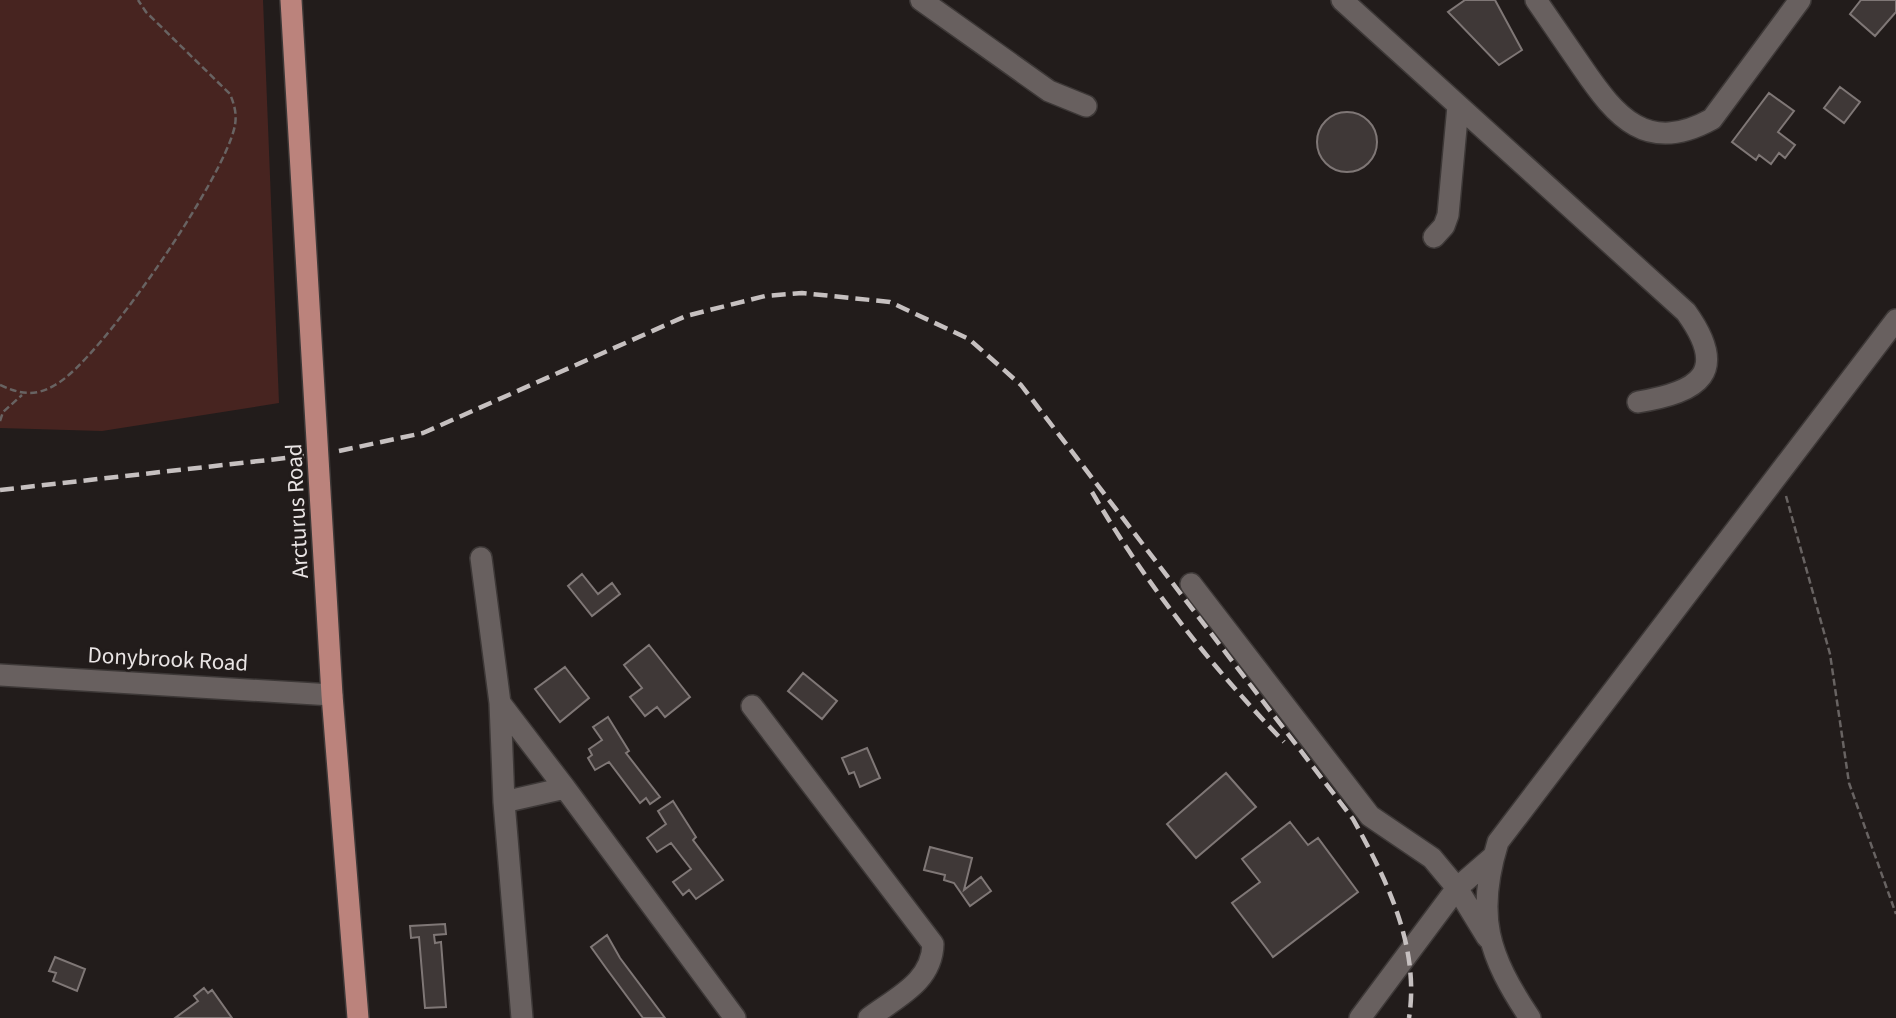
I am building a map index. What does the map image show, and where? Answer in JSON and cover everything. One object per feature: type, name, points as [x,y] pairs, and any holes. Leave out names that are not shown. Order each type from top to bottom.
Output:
[{"type":"main road","name":"Arcturus Road","points":[[291,0],[332,695],[358,1018]]},
{"type":"street","points":[[921,0],[1048,91],[1086,106]]},
{"type":"street","points":[[1342,0],[1686,312],[1701,332],[1708,351],[1706,369],[1692,386],[1674,396],[1637,402]]},
{"type":"street","points":[[1536,0],[1610,107],[1627,123],[1653,132],[1697,127],[1712,118],[1800,0]]},
{"type":"street","points":[[1434,237],[1448,215],[1458,106]]},
{"type":"street","points":[[1489,940],[1486,902],[1488,875],[1498,842],[1896,320]]},
{"type":"street","points":[[481,558],[500,703],[504,802],[522,1018]]},
{"type":"street","points":[[1191,584],[1370,816],[1432,858],[1457,888],[1489,940],[1530,1018]]},
{"type":"street","name":"Donybrook Road","points":[[0,675],[332,695]]},
{"type":"street","points":[[500,703],[735,1018]]},
{"type":"street","points":[[752,706],[933,944],[930,967],[919,981],[869,1018]]},
{"type":"street","points":[[504,802],[565,788]]},
{"type":"street","points":[[1360,1018],[1457,888],[1494,856]]},
{"type":"path","points":[[0,421],[3,412],[22,395],[48,389],[70,376],[118,320],[210,187],[235,125],[236,107],[230,94],[146,12],[138,0]]},
{"type":"path","points":[[0,385],[22,395]]},
{"type":"path","points":[[1779,472],[1830,654],[1850,783],[1896,914]]},
{"type":"shaded area","points":[[0,0],[263,0],[279,403],[102,431],[0,428]]},
{"type":"building","points":[[1465,0],[1495,0],[1522,50],[1499,65],[1448,12]]},
{"type":"building","points":[[1861,0],[1896,0],[1896,12],[1875,36],[1850,14]]},
{"type":"building","points":[[1840,87],[1860,102],[1844,123],[1824,108]]},
{"type":"building","points":[[1769,93],[1794,111],[1778,132],[1795,145],[1785,158],[1779,153],[1771,164],[1759,155],[1756,160],[1732,142]]},
{"type":"building","points":[[1341,112],[1353,112],[1372,125],[1377,142],[1375,154],[1364,167],[1353,172],[1341,172],[1322,159],[1317,148],[1317,136],[1330,117]]},
{"type":"building","points":[[582,574],[598,594],[612,583],[620,594],[592,616],[568,586]]},
{"type":"building","points":[[649,645],[690,697],[665,717],[657,707],[645,716],[630,697],[642,688],[624,665]]},
{"type":"building","points":[[565,667],[589,698],[560,722],[535,689]]},
{"type":"building","points":[[803,673],[837,701],[822,719],[788,691]]},
{"type":"building","points":[[608,717],[629,751],[626,753],[660,797],[650,804],[646,798],[640,803],[609,762],[595,770],[588,758],[592,755],[589,749],[602,740],[593,727]]},
{"type":"building","points":[[867,748],[880,778],[860,787],[854,772],[849,774],[842,758]]},
{"type":"building","points":[[1226,773],[1256,807],[1196,858],[1167,824]]},
{"type":"building","points":[[673,801],[696,837],[693,840],[723,880],[696,899],[689,890],[683,895],[673,882],[691,869],[671,843],[657,852],[647,838],[666,824],[658,811]]},
{"type":"building","points":[[1290,822],[1308,845],[1318,838],[1358,892],[1273,957],[1232,903],[1260,882],[1242,859]]},
{"type":"building","points":[[930,847],[972,858],[964,890],[981,877],[991,891],[970,906],[954,883],[944,880],[945,875],[924,870]]},
{"type":"building","points":[[445,924],[446,934],[434,935],[435,943],[441,942],[446,1007],[425,1008],[419,937],[411,938],[410,926]]},
{"type":"building","points":[[607,935],[620,958],[665,1018],[643,1018],[591,947]]},
{"type":"building","points":[[55,957],[85,969],[77,991],[53,981],[56,973],[49,971]]},
{"type":"building","points":[[204,988],[208,993],[212,990],[232,1018],[175,1018],[198,1001],[194,996]]},
{"type":"railway","points":[[339,451],[423,433],[686,316],[765,296],[802,293],[890,302],[969,339],[1021,385],[1353,819],[1378,866],[1398,915],[1410,966],[1409,1018]]},
{"type":"railway","points":[[0,490],[304,456]]},
{"type":"railway","points":[[1092,492],[1134,559],[1180,623],[1284,742]]}]
